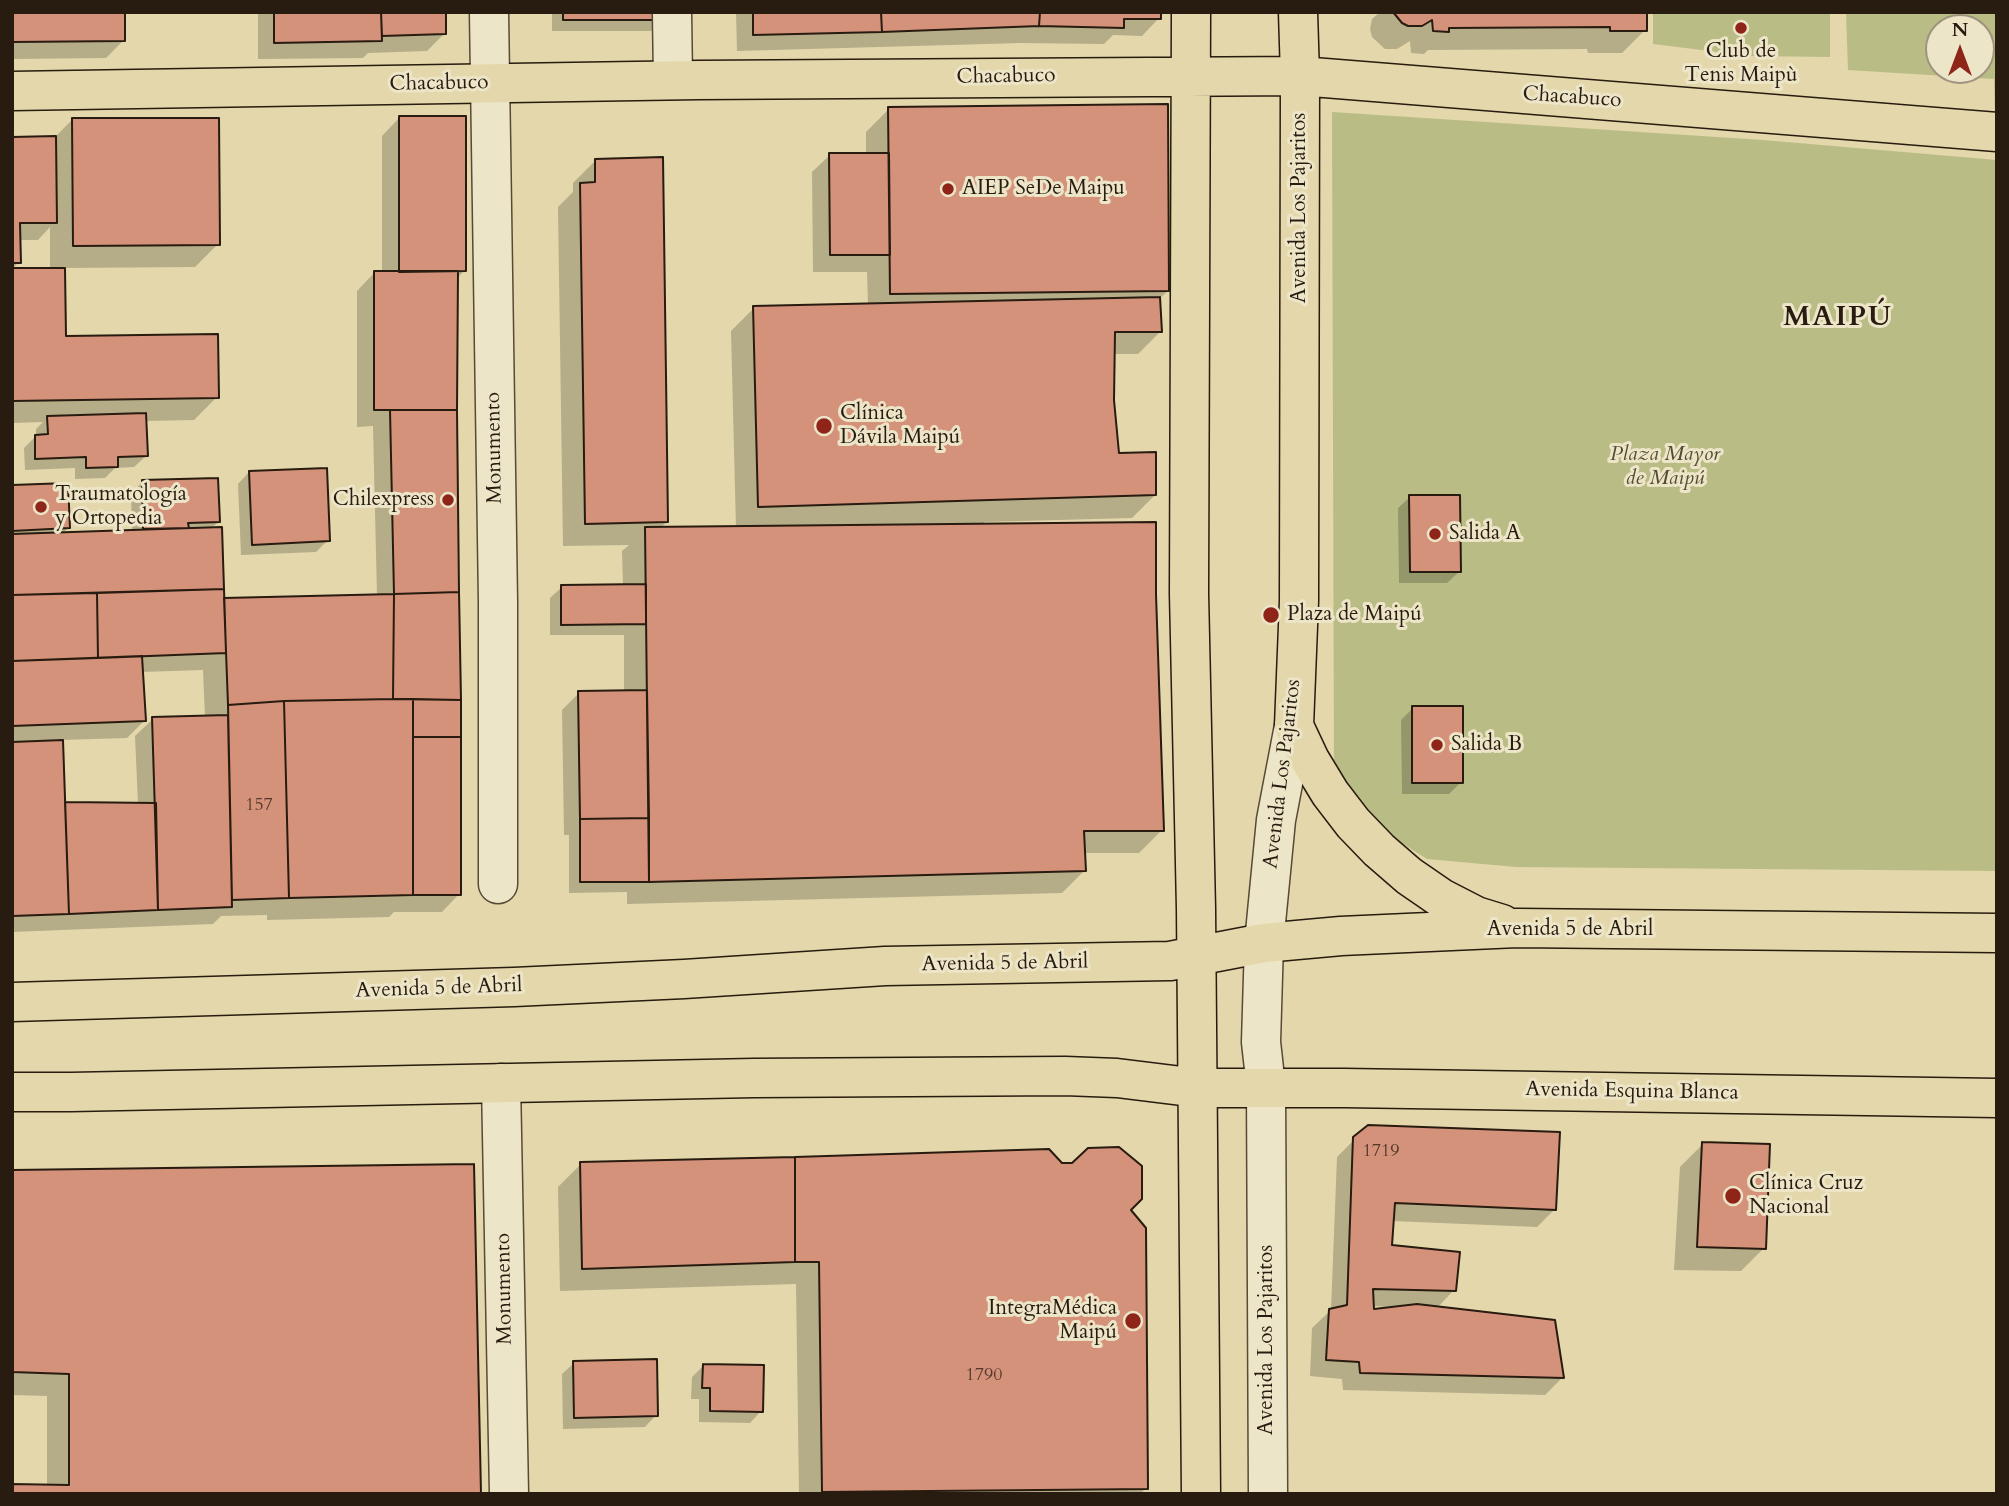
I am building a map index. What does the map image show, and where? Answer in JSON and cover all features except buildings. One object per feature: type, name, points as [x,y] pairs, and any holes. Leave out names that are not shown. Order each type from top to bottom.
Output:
[{"type":"main road","points":[[1191,12],[1189,593],[1198,1088],[1201,1494]]},
{"type":"main road","name":"Avenida Los Pajaritos","points":[[1294,726],[1299,601],[1298,12]]},
{"type":"main road","name":"Chacabuco","points":[[12,91],[673,80],[1300,76],[1997,132]]},
{"type":"main road","points":[[1294,726],[1330,793],[1353,823],[1379,850],[1409,876],[1441,898],[1476,916],[1517,928]]},
{"type":"main road","name":"Avenida 5 de Abril","points":[[12,1002],[514,987],[885,966],[1170,961],[1264,943],[1517,928],[1997,933]]},
{"type":"main road","points":[[12,1092],[740,1078],[1065,1076],[1117,1078],[1198,1088],[1266,1087]]},
{"type":"main road","name":"Avenida Esquina Blanca","points":[[1266,1087],[1997,1098]]},
{"type":"street","name":"Monumento","points":[[489,12],[498,602],[498,884]]},
{"type":"street","points":[[672,12],[673,80]]},
{"type":"street","name":"Avenida Los Pajaritos","points":[[1268,1494],[1266,1087],[1261,1042],[1264,943],[1276,820],[1294,726]]},
{"type":"street","name":"Monumento","points":[[501,1083],[509,1494]]},
{"type":"green space","name":"Club de Tenis Maipù","points":[[1653,12],[1830,12],[1830,57],[1750,56],[1653,44]]},
{"type":"green space","points":[[1846,12],[1997,12],[1997,116],[1994,84],[1995,14],[1925,14],[1925,75],[1848,70]]},
{"type":"green space","name":"Plaza Mayor de Maipú","points":[[1332,112],[1763,140],[1997,160],[1997,871],[1516,867],[1427,859],[1397,840],[1352,799],[1334,773]]},
{"type":"place","name":"Club de Tenis Maipù","points":[[1741,28]]},
{"type":"place","name":"AIEP SeDe Maipu","points":[[948,189]]},
{"type":"place","name":"Clínica Dávila Maipú","points":[[824,426]]},
{"type":"place","name":"Chilexpress","points":[[448,500]]},
{"type":"place","name":"Traumatología y Ortopedia","points":[[41,507]]},
{"type":"place","name":"Salida A","points":[[1435,534]]},
{"type":"place","name":"Plaza de Maipú","points":[[1271,615]]},
{"type":"place","name":"Salida B","points":[[1437,745]]},
{"type":"place","name":"Clínica Cruz Nacional","points":[[1733,1196]]},
{"type":"place","name":"IntegraMédica Maipú","points":[[1133,1321]]},
{"type":"district","name":"MAIPÚ","points":[[1838,319]]}]
